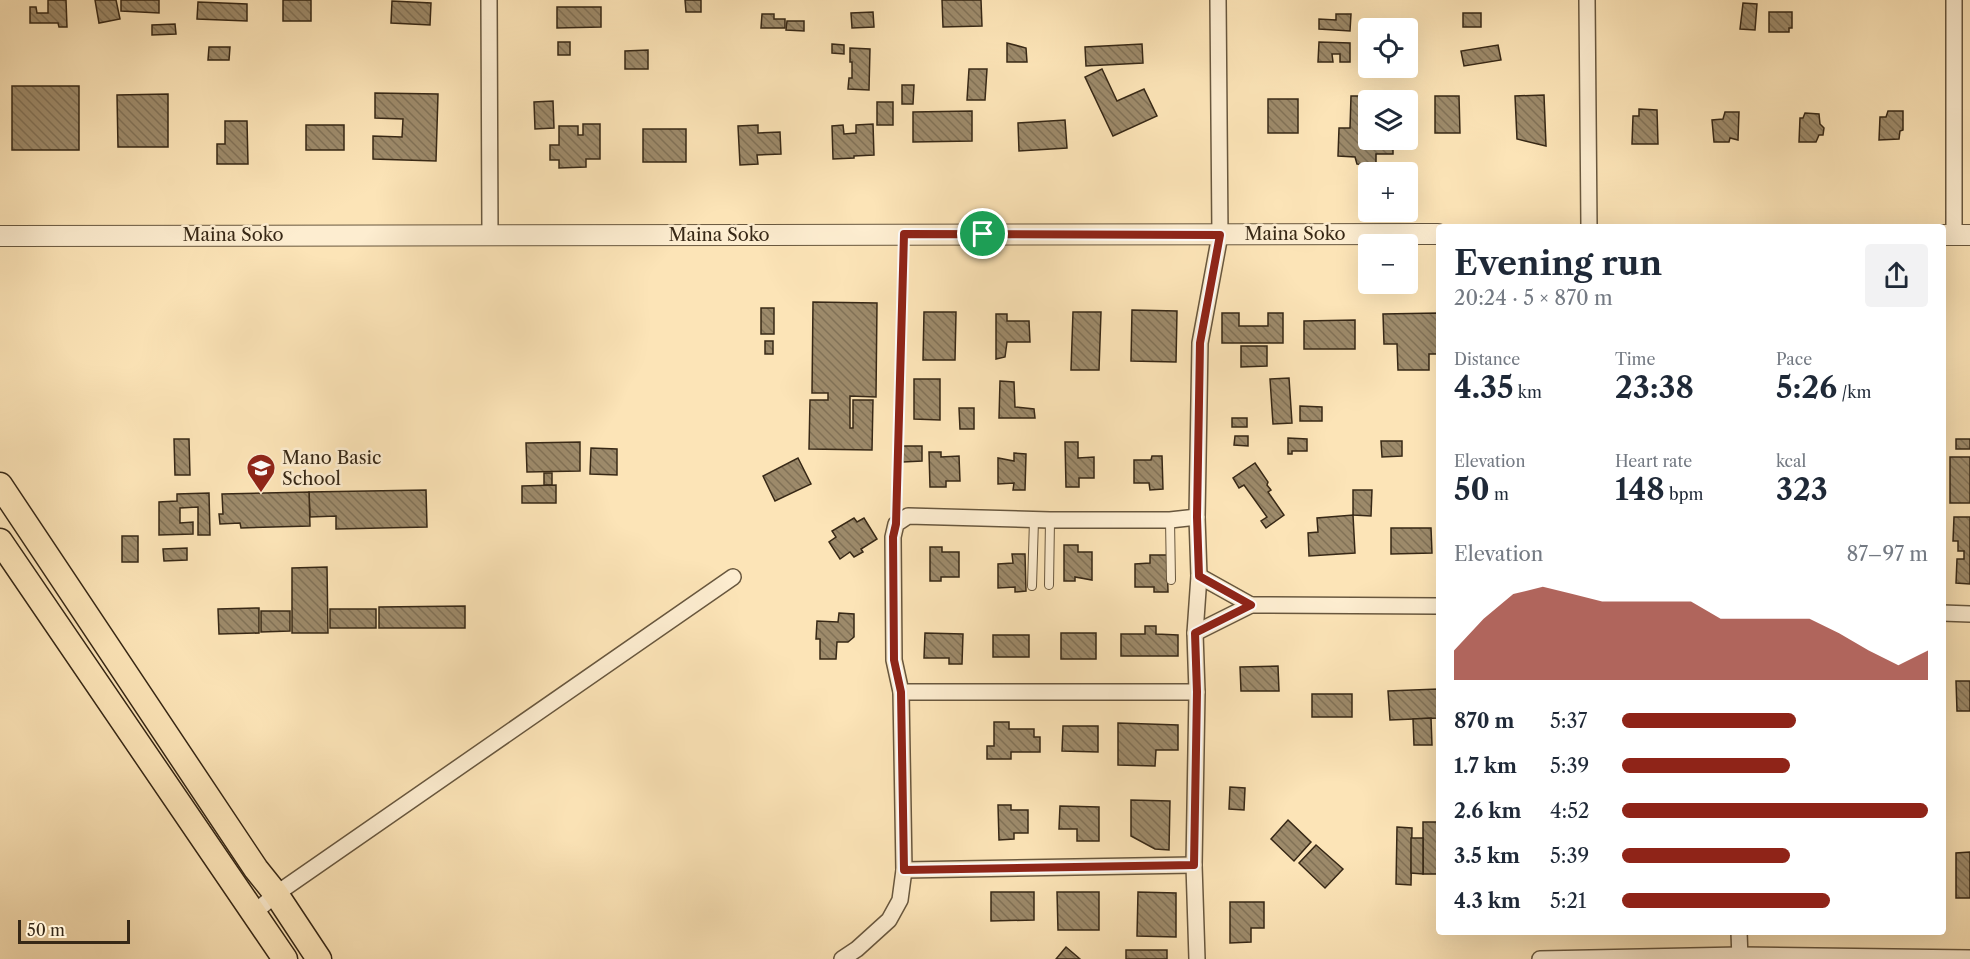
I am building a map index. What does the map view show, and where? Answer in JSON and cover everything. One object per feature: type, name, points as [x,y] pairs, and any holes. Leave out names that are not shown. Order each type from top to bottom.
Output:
[{"type":"main road","points":[[0,485],[256,869],[276,894],[319,959]]},
{"type":"main road","points":[[0,541],[285,959]]},
{"type":"street","points":[[489,0],[490,234]]},
{"type":"street","points":[[1197,959],[1194,865],[1197,692],[1195,633],[1199,576],[1197,517],[1200,343],[1220,235],[1218,0]]},
{"type":"street","points":[[1587,0],[1589,224]]},
{"type":"street","points":[[1954,0],[1956,235]]},
{"type":"street","name":"Maina Soko","points":[[0,236],[1436,234]]},
{"type":"street","points":[[842,959],[889,920],[900,900],[904,870],[901,692],[894,660],[893,628],[893,537],[896,524],[908,516],[1042,520],[1170,520],[1197,517]]},
{"type":"street","points":[[1199,576],[1251,605]]},
{"type":"street","points":[[254,913],[276,894],[733,577]]},
{"type":"street","points":[[1195,633],[1251,605],[1436,606]]},
{"type":"street","points":[[1946,613],[1970,614]]},
{"type":"street","points":[[901,692],[1197,692]]},
{"type":"street","points":[[904,870],[1194,865]]},
{"type":"street","points":[[1739,935],[1740,957]]},
{"type":"street","points":[[1540,959],[1970,958]]},
{"type":"lane","points":[[1042,520],[1049,585]]},
{"type":"lane","points":[[1032,586],[1042,520]]},
{"type":"lane","points":[[1170,520],[1172,579]]},
{"type":"path","points":[[896,524],[904,234]]},
{"type":"building","points":[[48,0],[66,0],[67,27],[59,27],[58,23],[30,23],[30,7],[36,7],[37,13],[48,13]]},
{"type":"building","points":[[95,0],[116,0],[120,19],[99,23]]},
{"type":"building","points":[[121,0],[159,0],[159,13],[121,11]]},
{"type":"building","points":[[283,0],[311,0],[311,21],[283,21]]},
{"type":"building","points":[[685,0],[701,0],[701,12],[686,12]]},
{"type":"building","points":[[942,0],[981,0],[982,26],[943,27]]},
{"type":"building","points":[[392,1],[431,3],[430,25],[391,23]]},
{"type":"building","points":[[198,2],[247,4],[247,21],[197,19]]},
{"type":"building","points":[[1743,3],[1757,4],[1755,30],[1740,29]]},
{"type":"building","points":[[557,7],[601,7],[601,27],[557,28]]},
{"type":"building","points":[[873,12],[874,27],[852,28],[851,13]]},
{"type":"building","points":[[1769,12],[1792,12],[1792,28],[1789,28],[1789,32],[1769,32]]},
{"type":"building","points":[[1463,13],[1481,13],[1481,27],[1463,27]]},
{"type":"building","points":[[762,14],[774,14],[774,19],[785,19],[785,28],[761,28]]},
{"type":"building","points":[[1336,14],[1351,14],[1350,31],[1319,29],[1319,19],[1336,20]]},
{"type":"building","points":[[787,21],[804,21],[804,31],[786,30]]},
{"type":"building","points":[[175,24],[176,34],[152,35],[152,25]]},
{"type":"building","points":[[558,42],[570,42],[570,55],[558,55]]},
{"type":"building","points":[[1319,42],[1350,43],[1350,62],[1340,62],[1340,54],[1332,54],[1333,62],[1318,62]]},
{"type":"building","points":[[1007,43],[1026,48],[1027,62],[1007,62]]},
{"type":"building","points":[[832,44],[844,45],[844,54],[832,53]]},
{"type":"building","points":[[1142,44],[1143,63],[1086,66],[1085,47]]},
{"type":"building","points":[[1498,45],[1501,60],[1464,66],[1461,51]]},
{"type":"building","points":[[209,47],[230,47],[229,60],[208,60]]},
{"type":"building","points":[[850,48],[870,49],[869,90],[848,89],[849,78],[852,78]]},
{"type":"building","points":[[648,50],[648,69],[625,69],[625,51]]},
{"type":"building","points":[[969,69],[987,69],[985,100],[967,100]]},
{"type":"building","points":[[1102,69],[1117,101],[1144,89],[1157,116],[1113,136],[1085,77]]},
{"type":"building","points":[[902,85],[914,85],[913,104],[902,104]]},
{"type":"building","points":[[12,86],[79,86],[79,150],[12,150]]},
{"type":"building","points":[[375,93],[438,94],[436,161],[373,159],[373,136],[402,137],[403,119],[375,118]]},
{"type":"building","points":[[168,94],[168,147],[118,147],[117,95]]},
{"type":"building","points":[[1544,95],[1546,146],[1517,139],[1515,96]]},
{"type":"building","points":[[1351,96],[1358,96],[1358,150],[1393,150],[1393,154],[1376,154],[1376,162],[1358,162],[1358,164],[1355,157],[1338,156],[1339,128],[1350,128]]},
{"type":"building","points":[[1435,96],[1459,96],[1460,133],[1435,133]]},
{"type":"building","points":[[1268,99],[1298,99],[1298,133],[1268,133]]},
{"type":"building","points":[[553,101],[554,128],[535,129],[534,102]]},
{"type":"building","points":[[877,102],[893,102],[893,125],[877,125]]},
{"type":"building","points":[[1639,109],[1657,110],[1658,144],[1632,144],[1633,116],[1639,116]]},
{"type":"building","points":[[972,111],[972,141],[913,142],[913,112]]},
{"type":"building","points":[[1888,111],[1903,111],[1903,130],[1900,131],[1899,139],[1879,140],[1880,117],[1886,117]]},
{"type":"building","points":[[1725,112],[1739,112],[1738,140],[1730,138],[1729,142],[1714,142],[1712,120],[1723,119]]},
{"type":"building","points":[[1805,113],[1819,114],[1820,124],[1824,128],[1823,135],[1819,135],[1816,142],[1799,142],[1800,118],[1803,118]]},
{"type":"building","points":[[1065,120],[1067,148],[1019,151],[1018,123]]},
{"type":"building","points":[[225,121],[247,121],[248,164],[217,164],[217,144],[225,144]]},
{"type":"building","points":[[583,124],[600,124],[600,159],[586,159],[586,167],[559,168],[559,160],[550,160],[550,145],[559,145],[559,126],[578,126],[578,135],[583,135]]},
{"type":"building","points":[[873,124],[874,155],[833,159],[832,126],[843,125],[844,134],[856,133],[856,125]]},
{"type":"building","points":[[306,125],[344,125],[344,150],[306,150]]},
{"type":"building","points":[[758,125],[758,133],[780,132],[781,154],[757,155],[758,164],[740,165],[738,126]]},
{"type":"building","points":[[643,129],[686,129],[686,162],[643,162]]},
{"type":"building","points":[[813,302],[877,303],[876,397],[850,396],[850,428],[853,428],[853,400],[873,400],[872,450],[809,449],[810,400],[828,400],[828,393],[812,393]]},
{"type":"building","points":[[761,308],[774,308],[774,334],[761,334]]},
{"type":"building","points":[[1132,310],[1177,311],[1176,362],[1131,361]]},
{"type":"building","points":[[924,312],[956,312],[955,360],[923,360]]},
{"type":"building","points":[[1073,312],[1101,312],[1099,370],[1071,370]]},
{"type":"building","points":[[1222,313],[1239,313],[1239,326],[1268,326],[1268,313],[1283,313],[1283,343],[1222,343]]},
{"type":"building","points":[[1436,313],[1436,354],[1429,354],[1429,370],[1398,370],[1397,344],[1384,344],[1383,314]]},
{"type":"building","points":[[996,314],[1007,314],[1007,321],[1029,321],[1030,342],[1007,342],[1005,357],[996,359]]},
{"type":"building","points":[[1355,320],[1355,349],[1304,349],[1304,321]]},
{"type":"building","points":[[765,341],[773,341],[773,354],[765,354]]},
{"type":"building","points":[[1241,346],[1267,346],[1267,366],[1241,367]]},
{"type":"building","points":[[1289,378],[1292,423],[1273,424],[1270,379]]},
{"type":"building","points":[[914,379],[940,379],[940,420],[914,419]]},
{"type":"building","points":[[1000,381],[1014,382],[1015,407],[1034,409],[1035,418],[999,418]]},
{"type":"building","points":[[1300,406],[1322,407],[1322,421],[1300,421]]},
{"type":"building","points":[[959,408],[974,408],[974,429],[960,429]]},
{"type":"building","points":[[1232,418],[1247,418],[1247,427],[1232,427]]},
{"type":"building","points":[[1235,436],[1248,436],[1248,446],[1234,445]]},
{"type":"building","points":[[1288,438],[1307,439],[1307,451],[1292,451],[1292,454],[1288,454]]},
{"type":"building","points":[[174,439],[189,439],[190,475],[175,475]]},
{"type":"building","points":[[1956,439],[1970,439],[1970,449],[1956,449]]},
{"type":"building","points":[[1381,441],[1402,441],[1402,456],[1382,457]]},
{"type":"building","points":[[580,442],[580,471],[527,472],[526,443]]},
{"type":"building","points":[[1065,442],[1078,442],[1078,458],[1094,457],[1094,478],[1079,478],[1079,487],[1066,487]]},
{"type":"building","points":[[903,446],[922,446],[922,461],[903,462]]},
{"type":"building","points":[[591,448],[617,449],[617,475],[590,474]]},
{"type":"building","points":[[929,452],[941,452],[941,457],[959,456],[960,481],[946,481],[946,487],[930,487]]},
{"type":"building","points":[[1014,453],[1026,454],[1025,490],[1013,490],[1014,483],[998,484],[998,458],[1014,461]]},
{"type":"building","points":[[1152,456],[1162,456],[1163,489],[1150,490],[1149,483],[1134,483],[1134,460],[1151,460]]},
{"type":"building","points":[[1950,457],[1970,457],[1970,503],[1950,503]]},
{"type":"building","points":[[798,458],[811,484],[775,501],[763,476]]},
{"type":"building","points":[[1255,463],[1268,482],[1267,485],[1271,490],[1268,492],[1284,515],[1266,528],[1261,521],[1267,517],[1244,485],[1239,488],[1233,478]]},
{"type":"building","points":[[544,473],[552,473],[552,485],[544,485]]},
{"type":"building","points":[[556,485],[556,503],[522,503],[522,486]]},
{"type":"building","points":[[426,490],[427,527],[336,529],[336,516],[310,517],[309,492]]},
{"type":"building","points":[[1353,490],[1372,490],[1371,516],[1353,515]]},
{"type":"building","points":[[309,492],[310,526],[241,528],[240,523],[220,524],[219,514],[223,514],[222,494]]},
{"type":"building","points":[[209,493],[210,535],[198,535],[198,507],[180,508],[180,523],[193,522],[193,534],[159,535],[159,502],[177,501],[177,494]]},
{"type":"building","points":[[1353,515],[1355,553],[1309,556],[1308,533],[1318,532],[1317,518]]},
{"type":"building","points":[[1954,517],[1970,517],[1970,584],[1956,583],[1957,559],[1964,559],[1964,551],[1958,551],[1958,541],[1953,541]]},
{"type":"building","points":[[854,518],[857,522],[864,518],[877,539],[861,549],[863,552],[854,557],[850,552],[840,559],[829,542],[836,537],[832,531]]},
{"type":"building","points":[[1391,528],[1431,528],[1432,553],[1391,554]]},
{"type":"building","points":[[122,536],[138,536],[138,562],[122,562]]},
{"type":"building","points":[[1064,545],[1078,545],[1078,552],[1092,552],[1092,580],[1075,577],[1075,581],[1064,581]]},
{"type":"building","points":[[930,547],[942,547],[942,552],[959,552],[959,577],[941,577],[941,581],[930,581]]},
{"type":"building","points":[[187,548],[187,560],[164,561],[163,549]]},
{"type":"building","points":[[1012,554],[1025,554],[1026,591],[1015,592],[1015,587],[998,588],[998,564],[1013,563]]},
{"type":"building","points":[[1150,555],[1167,555],[1168,592],[1154,592],[1154,587],[1135,587],[1135,564],[1150,563]]},
{"type":"building","points":[[327,567],[328,633],[292,633],[292,568]]},
{"type":"building","points":[[465,606],[465,628],[379,628],[379,607]]},
{"type":"building","points":[[259,608],[259,633],[219,634],[218,609]]},
{"type":"building","points":[[330,609],[376,609],[376,628],[330,628]]},
{"type":"building","points":[[261,611],[290,611],[290,631],[261,632]]},
{"type":"building","points":[[839,613],[854,614],[854,637],[848,642],[837,642],[836,659],[820,659],[820,639],[816,639],[817,621],[838,622]]},
{"type":"building","points":[[1145,626],[1156,626],[1156,634],[1178,635],[1178,656],[1121,656],[1121,634],[1145,634]]},
{"type":"building","points":[[925,633],[963,634],[962,664],[949,664],[949,658],[924,658]]},
{"type":"building","points":[[1061,633],[1096,633],[1096,659],[1061,659]]},
{"type":"building","points":[[993,635],[1029,635],[1029,657],[993,657]]},
{"type":"building","points":[[1278,666],[1279,691],[1241,691],[1240,667]]},
{"type":"building","points":[[1956,681],[1970,681],[1970,711],[1957,711]]},
{"type":"building","points":[[1436,689],[1436,718],[1390,720],[1388,691]]},
{"type":"building","points":[[1312,694],[1352,694],[1352,717],[1312,717]]},
{"type":"building","points":[[1431,718],[1432,745],[1414,745],[1413,719]]},
{"type":"building","points":[[994,722],[1009,722],[1009,729],[1034,729],[1034,737],[1040,737],[1040,752],[1011,752],[1011,759],[987,759],[987,746],[994,746]]},
{"type":"building","points":[[1118,723],[1178,725],[1178,750],[1156,750],[1155,766],[1118,765]]},
{"type":"building","points":[[1063,726],[1098,726],[1098,752],[1062,751]]},
{"type":"building","points":[[1230,787],[1245,788],[1244,810],[1229,809]]},
{"type":"building","points":[[1131,800],[1170,801],[1169,850],[1155,849],[1131,836]]},
{"type":"building","points":[[998,805],[1011,805],[1011,810],[1028,810],[1028,833],[1014,833],[1014,839],[999,840]]},
{"type":"building","points":[[1060,806],[1099,807],[1099,841],[1077,841],[1077,829],[1059,829]]},
{"type":"building","points":[[1288,820],[1311,842],[1294,861],[1271,839]]},
{"type":"building","points":[[1423,822],[1436,822],[1436,874],[1423,874]]},
{"type":"building","points":[[1397,827],[1412,828],[1411,885],[1396,884]]},
{"type":"building","points":[[1411,838],[1423,838],[1423,874],[1411,873]]},
{"type":"building","points":[[1316,845],[1343,869],[1325,888],[1299,863]]},
{"type":"building","points":[[1970,852],[1970,898],[1956,898],[1956,853]]},
{"type":"building","points":[[991,892],[1034,892],[1034,920],[991,921]]},
{"type":"building","points":[[1057,892],[1099,892],[1099,930],[1058,930]]},
{"type":"building","points":[[1138,892],[1176,893],[1176,937],[1137,936]]},
{"type":"building","points":[[1230,902],[1264,902],[1264,928],[1251,928],[1251,942],[1230,943]]},
{"type":"building","points":[[1066,947],[1080,959],[1056,959]]},
{"type":"building","points":[[1126,950],[1167,950],[1167,959],[1126,959]]},
{"type":"place","name":"Mano Basic School","points":[[261,494]]},
{"type":"route","points":[[904,234],[983,234],[1220,235],[1200,343],[1197,517],[1199,576],[1251,605],[1195,633],[1197,692],[1194,865],[904,870],[901,692],[894,660],[893,537],[896,524],[904,234]]}]
